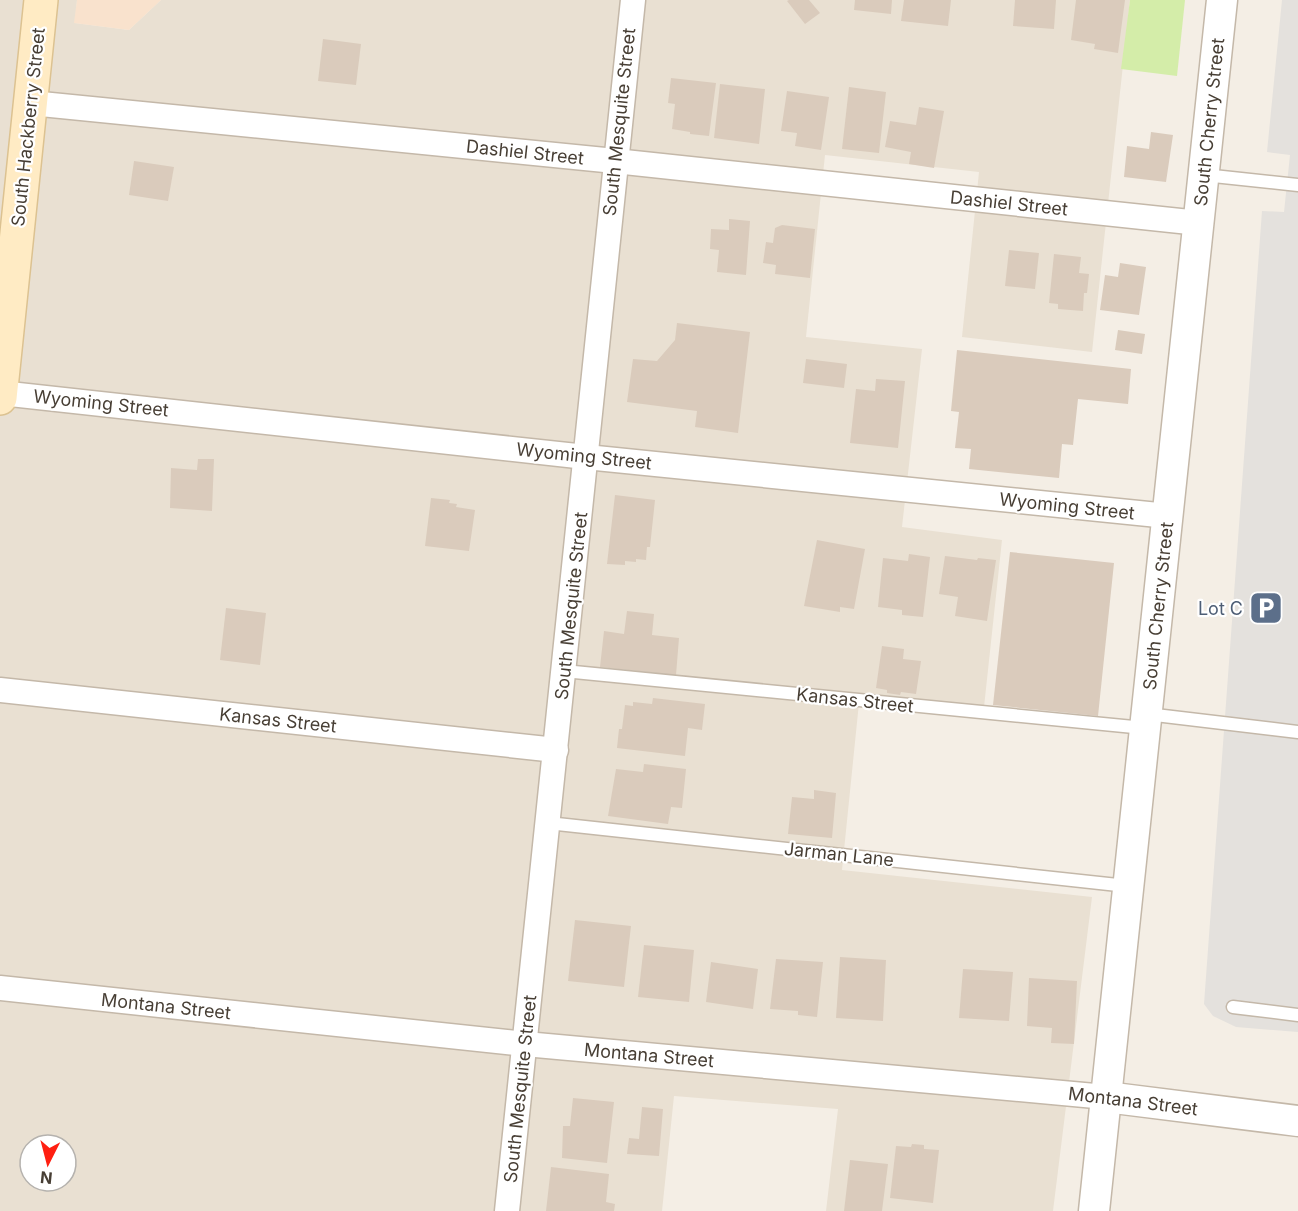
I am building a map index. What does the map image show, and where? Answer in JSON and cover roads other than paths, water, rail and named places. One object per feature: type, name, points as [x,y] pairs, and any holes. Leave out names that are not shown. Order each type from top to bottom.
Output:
[{"type":"main road","name":"South Hackberry Street","points":[[0,398],[16,188],[31,103],[41,0]]},
{"type":"street","name":"South Mesquite Street","points":[[507,1211],[633,0]]},
{"type":"street","name":"South Cherry Street","points":[[1094,1211],[1222,0]]},
{"type":"street","name":"Dashiel Street","points":[[31,103],[615,161],[1199,223]]},
{"type":"street","name":"Wyoming Street","points":[[0,393],[586,457],[1168,516]]},
{"type":"street","name":"Kansas Street","points":[[0,690],[556,750]]},
{"type":"street","name":"Montana Street","points":[[0,988],[525,1044],[1106,1097],[1298,1121]]},
{"type":"lane","points":[[1204,175],[1298,185]]},
{"type":"lane","name":"Kansas Street","points":[[564,671],[1298,732]]},
{"type":"lane","name":"Jarman Lane","points":[[548,823],[1129,886]]},
{"type":"lane","points":[[1233,1007],[1298,1015]]},
{"type":"place","name":"Lot C","points":[[1266,608]]}]
